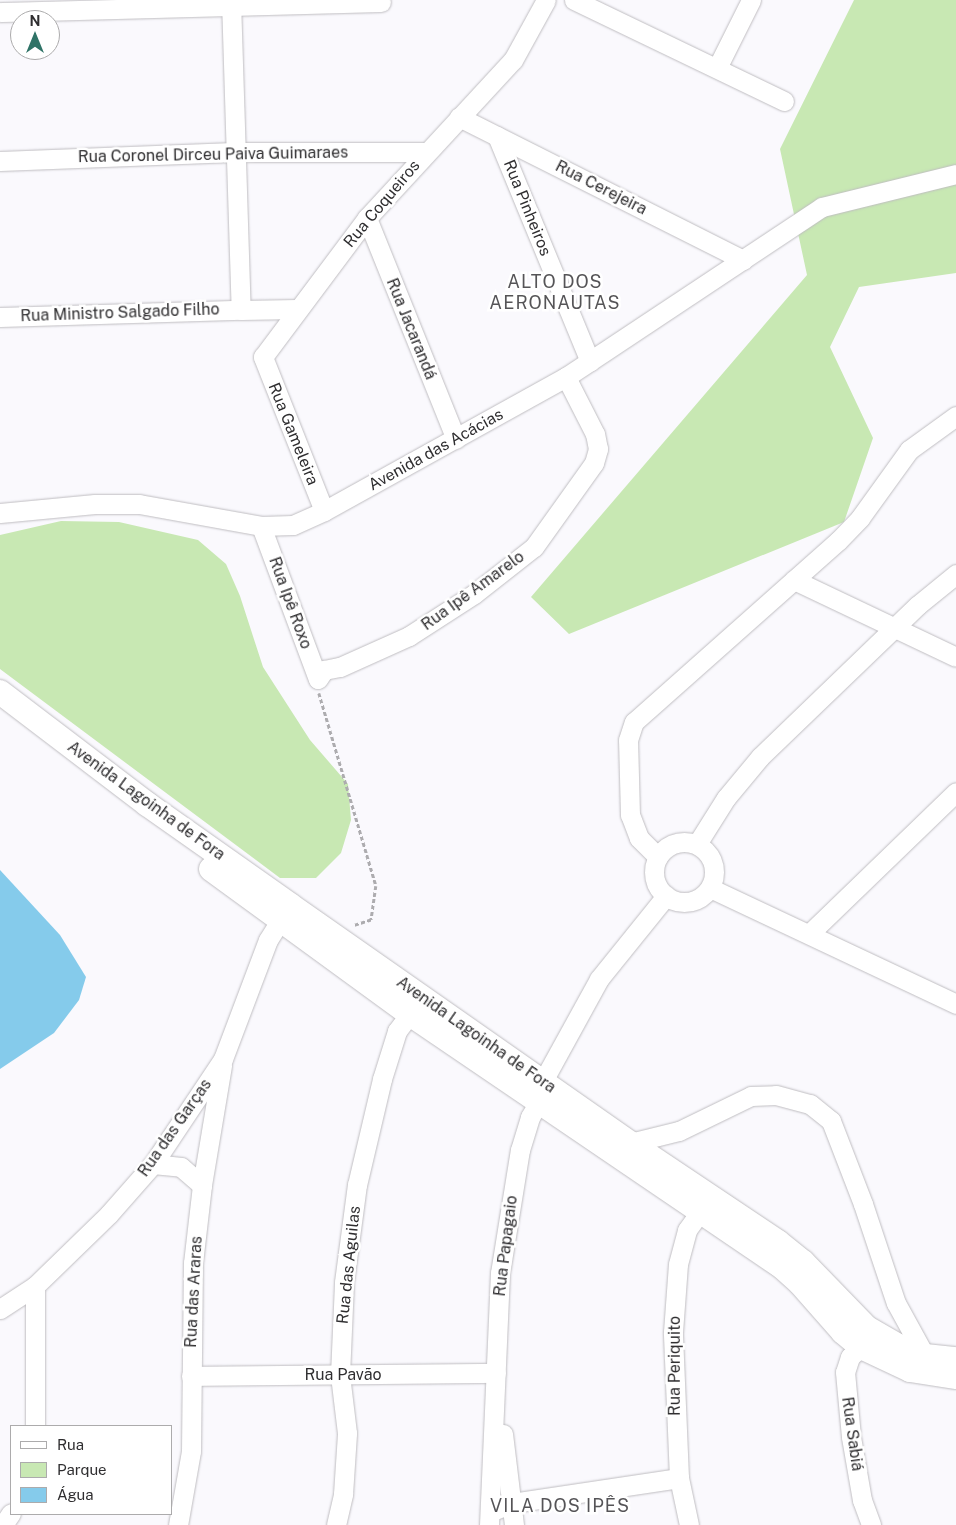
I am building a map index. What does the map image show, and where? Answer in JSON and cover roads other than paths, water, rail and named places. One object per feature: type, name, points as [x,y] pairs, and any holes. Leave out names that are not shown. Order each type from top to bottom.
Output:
[{"type":"main road","name":"Avenida Lagoinha de Fora","points":[[0,692],[147,804],[410,1014],[630,1143],[778,1242],[803,1262],[868,1328],[896,1345],[925,1356],[956,1359]]},
{"type":"main road","name":"Avenida Lagoinha de Fora","points":[[0,713],[284,912],[330,933],[700,1212],[780,1265],[800,1283],[843,1332],[861,1346],[910,1370],[956,1378]]},
{"type":"street","name":"Rua Coqueiros","points":[[263,357],[367,218],[425,152],[513,60],[546,0]]},
{"type":"street","points":[[574,0],[784,101]]},
{"type":"street","points":[[717,68],[751,0]]},
{"type":"street","points":[[0,12],[231,3],[381,2]]},
{"type":"street","points":[[231,3],[234,152],[241,310]]},
{"type":"street","name":"Rua Cerejeira","points":[[459,117],[743,260]]},
{"type":"street","name":"Rua Pinheiros","points":[[497,136],[590,362]]},
{"type":"street","name":"Rua Coronel Dirceu Paiva Guimaraes","points":[[0,160],[234,152],[425,152]]},
{"type":"street","name":"Avenida das Acácias","points":[[0,513],[95,504],[139,504],[261,526],[293,525],[324,511],[566,377],[822,207],[956,174]]},
{"type":"street","name":"Rua Jacarandá","points":[[367,218],[456,439]]},
{"type":"street","name":"Rua Ministro Salgado Filho","points":[[0,316],[297,310]]},
{"type":"street","name":"Rua Gameleira","points":[[263,357],[324,511]]},
{"type":"street","name":"Rua Ipê Amarelo","points":[[318,680],[324,670],[340,667],[409,636],[474,594],[534,547],[594,463],[598,449],[595,434],[566,377]]},
{"type":"street","points":[[658,856],[639,838],[630,815],[630,728],[638,716],[850,530],[909,450],[956,416]]},
{"type":"street","name":"Rua Ipê Roxo","points":[[261,526],[318,680]]},
{"type":"street","points":[[697,844],[726,798],[760,757],[894,628],[956,574]]},
{"type":"street","points":[[794,580],[956,657]]},
{"type":"street","points":[[809,934],[956,792]]},
{"type":"street","points":[[675,843],[697,844],[708,854],[714,866],[710,888],[700,898],[686,902],[666,896],[654,878],[658,856],[675,843]]},
{"type":"street","points":[[710,888],[956,1004]]},
{"type":"street","name":"Rua Papagaio","points":[[490,1518],[493,1404],[496,1393],[500,1273],[520,1150],[530,1117],[541,1091],[599,979],[666,896]]},
{"type":"street","name":"Rua das Garças","points":[[0,1310],[35,1286],[109,1214],[154,1164],[223,1059],[284,912]]},
{"type":"street","name":"Rua das Aguilas","points":[[336,1525],[343,1494],[346,1433],[340,1375],[344,1282],[357,1185],[394,1039],[410,1014]]},
{"type":"street","name":"Rua das Araras","points":[[178,1525],[191,1451],[193,1263],[202,1185],[223,1059]]},
{"type":"street","points":[[630,1143],[679,1131],[751,1096],[776,1095],[810,1104],[831,1121],[863,1204],[896,1303],[925,1356]]},
{"type":"street","points":[[154,1164],[181,1167],[202,1185]]},
{"type":"street","name":"Rua Periquito","points":[[689,1525],[679,1478],[673,1332],[676,1283],[687,1230],[700,1212]]},
{"type":"street","points":[[34,1425],[35,1286]]},
{"type":"street","name":"Rua Sabiá","points":[[861,1346],[850,1357],[845,1372],[851,1438],[862,1500],[871,1525]]},
{"type":"street","name":"Rua Pavão","points":[[191,1376],[496,1373]]},
{"type":"street","name":"Rua Papagaio","points":[[496,1393],[500,1402],[514,1525]]},
{"type":"street","points":[[490,1518],[512,1502],[679,1478]]},
{"type":"street","points":[[3,1525],[10,1514]]},
{"type":"water","points":[[0,870],[60,935],[86,977],[79,1000],[54,1033],[0,1069]]},
{"type":"district","name":"ALTO DOS AERONAUTAS","points":[[555,293]]},
{"type":"district","name":"VILA DOS IPÊS","points":[[560,1506]]}]
